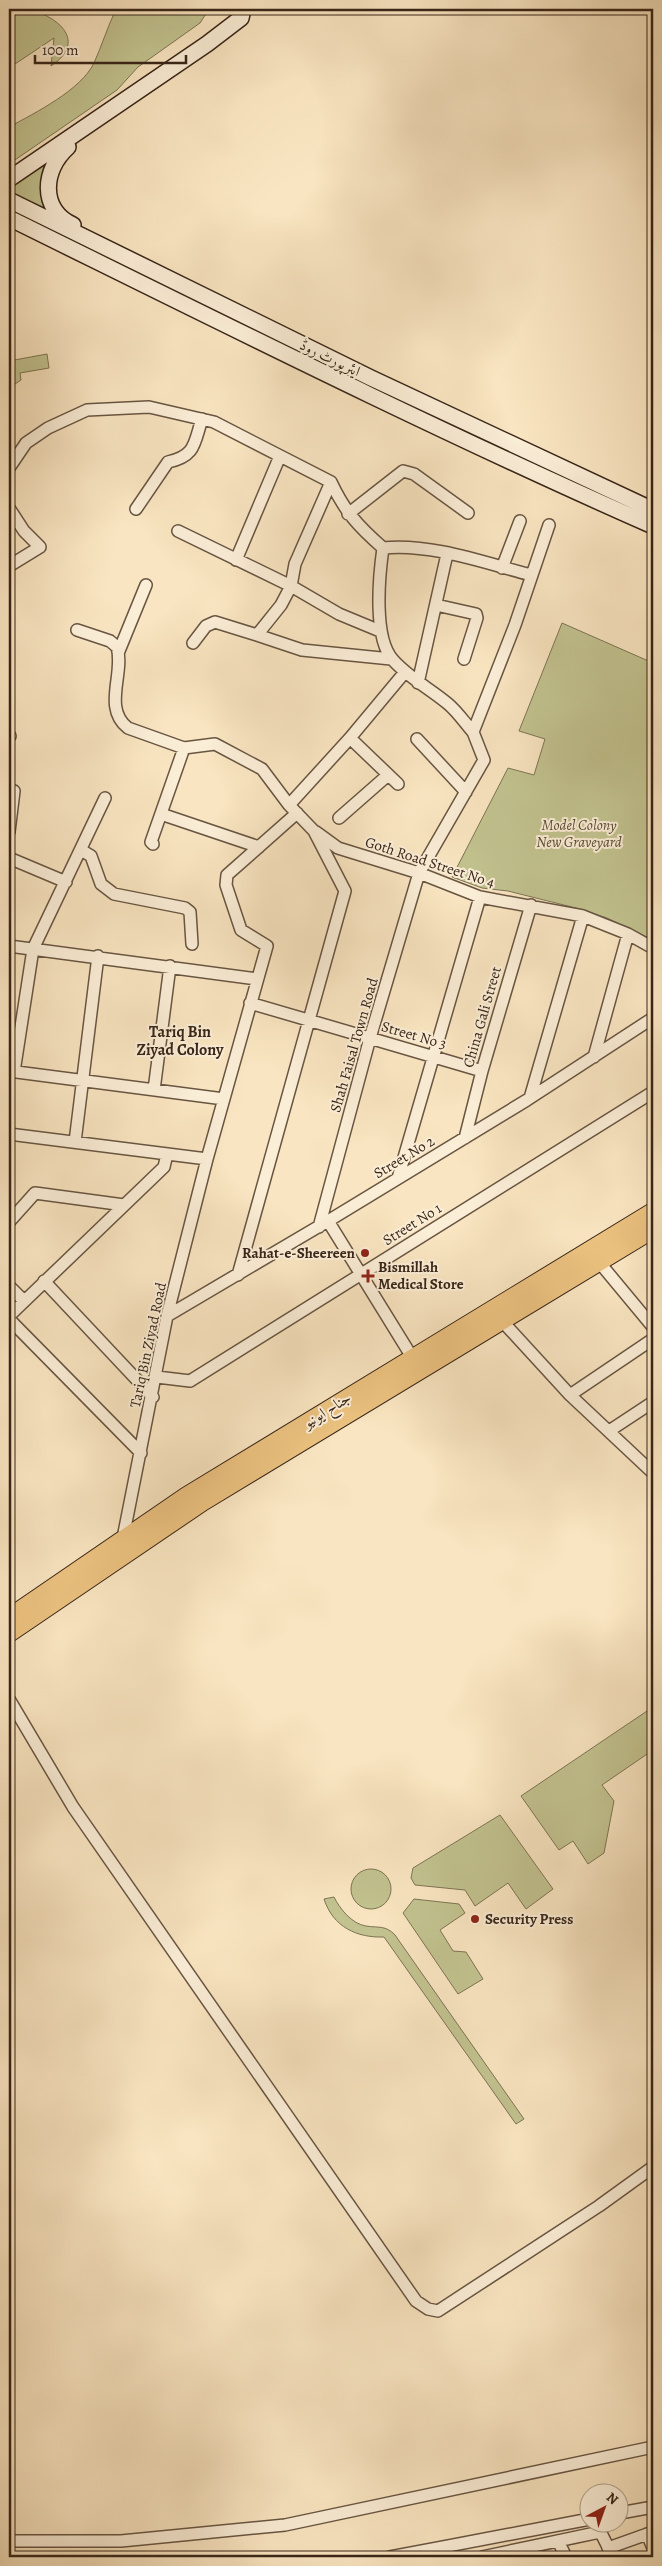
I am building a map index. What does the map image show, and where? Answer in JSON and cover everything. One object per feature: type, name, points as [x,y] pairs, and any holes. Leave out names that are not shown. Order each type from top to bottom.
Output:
[{"type":"highway","name":"جناح ایونیو","points":[[9,1618],[186,1496],[653,1212]]},
{"type":"highway","name":"جناح ایونیو","points":[[9,1634],[202,1502],[503,1322],[653,1229]]},
{"type":"main road","points":[[9,180],[207,44],[241,18],[243,9]]},
{"type":"main road","points":[[104,114],[54,161],[48,177],[48,189],[53,208],[61,218],[89,232],[107,249]]},
{"type":"main road","name":"ایئرپورٹ روڈ","points":[[9,200],[370,378],[653,510]]},
{"type":"main road","name":"ایئرپورٹ روڈ","points":[[9,218],[363,392],[552,482],[653,526]]},
{"type":"street","points":[[9,468],[26,443],[48,428],[87,410],[149,407],[214,422],[331,482],[348,514],[383,548]]},
{"type":"street","points":[[136,509],[168,462],[182,459],[191,453],[202,419]]},
{"type":"street","points":[[236,560],[280,456]]},
{"type":"street","points":[[348,514],[403,471],[414,474],[468,513]]},
{"type":"street","points":[[257,635],[281,605],[291,586],[295,564],[331,482]]},
{"type":"street","points":[[9,508],[24,531],[40,547],[9,566]]},
{"type":"street","points":[[502,568],[520,521]]},
{"type":"street","points":[[383,548],[380,573],[380,631],[391,659],[418,683],[447,703],[472,732],[515,625],[549,525]]},
{"type":"street","points":[[178,532],[291,586],[338,614],[380,631]]},
{"type":"street","points":[[383,548],[401,546],[447,554],[531,575]]},
{"type":"street","points":[[418,683],[447,554]]},
{"type":"street","points":[[146,585],[119,651],[115,710],[122,724],[128,728],[184,748],[215,744],[262,769],[289,805],[314,831],[345,891],[238,1275]]},
{"type":"street","points":[[436,605],[476,614],[478,618],[464,659]]},
{"type":"street","points":[[192,643],[206,626],[215,622],[302,650],[391,659]]},
{"type":"street","points":[[77,630],[110,641],[119,651]]},
{"type":"street","points":[[289,805],[350,738],[405,672]]},
{"type":"street","name":"Shah Faisal Town Road","points":[[323,1224],[370,1038],[419,873],[484,760],[472,732]]},
{"type":"street","points":[[350,738],[398,784]]},
{"type":"street","points":[[417,739],[466,792]]},
{"type":"street","points":[[153,844],[151,842],[184,748]]},
{"type":"street","points":[[339,818],[388,775]]},
{"type":"street","points":[[9,832],[14,791]]},
{"type":"street","points":[[105,798],[33,949],[11,1072],[224,1099]]},
{"type":"street","name":"Tariq Bin Ziyad Road","points":[[123,1538],[157,1377],[167,1316],[207,1158],[267,946],[241,930],[226,885],[227,875],[297,813]]},
{"type":"street","points":[[161,814],[259,847]]},
{"type":"street","name":"Goth Road Street No 4","points":[[314,831],[338,848],[419,873],[480,898],[531,905],[583,916],[628,934],[653,948]]},
{"type":"street","points":[[81,850],[91,856],[101,884],[114,894],[186,908],[190,912],[192,944]]},
{"type":"street","points":[[9,858],[66,882]]},
{"type":"street","points":[[398,1178],[432,1056],[480,898]]},
{"type":"street","name":"China Gali Street","points":[[465,1138],[482,1071],[531,905]]},
{"type":"street","points":[[530,1098],[583,916]]},
{"type":"street","points":[[594,1057],[628,934]]},
{"type":"street","points":[[9,946],[98,956],[258,979]]},
{"type":"street","points":[[75,1142],[98,956]]},
{"type":"street","points":[[154,1090],[170,966]]},
{"type":"street","name":"Street No 3","points":[[250,1003],[482,1071]]},
{"type":"street","name":"Street No 2","points":[[167,1316],[465,1138],[653,1018]]},
{"type":"street","name":"Street No 1","points":[[157,1377],[190,1381],[653,1092]]},
{"type":"street","points":[[9,1134],[207,1158]]},
{"type":"street","points":[[141,1453],[9,1318],[44,1281],[164,1167],[167,1154]]},
{"type":"street","points":[[9,1222],[36,1193],[124,1205]]},
{"type":"street","points":[[323,1224],[359,1274],[412,1357]]},
{"type":"street","points":[[599,1262],[653,1325]]},
{"type":"street","points":[[44,1281],[153,1397]]},
{"type":"street","points":[[9,1286],[24,1301]]},
{"type":"street","points":[[503,1322],[570,1395],[653,1472]]},
{"type":"street","points":[[570,1395],[653,1339]]},
{"type":"street","points":[[609,1431],[653,1402]]},
{"type":"street","points":[[9,1700],[73,1807],[416,2301],[428,2309],[438,2311],[599,2206],[653,2167]]},
{"type":"street","points":[[9,2541],[121,2541],[285,2525],[653,2446]]},
{"type":"street","points":[[630,2511],[653,2507]]},
{"type":"street","points":[[390,2557],[580,2521]]},
{"type":"street","points":[[601,2534],[610,2552],[650,2533],[653,2548]]},
{"type":"street","points":[[482,2557],[522,2553],[580,2534]]},
{"type":"street","points":[[558,2541],[566,2557]]},
{"type":"green space","points":[[9,9],[28,9],[40,13],[59,24],[68,40],[67,48],[62,57],[51,66],[54,38],[9,68]]},
{"type":"green space","points":[[116,9],[209,9],[200,23],[138,67],[117,90],[9,164],[9,127],[56,100],[88,73]]},
{"type":"green space","points":[[47,164],[50,210],[9,193],[9,188]]},
{"type":"green space","points":[[47,354],[49,368],[20,373],[21,380],[9,388],[9,361]]},
{"type":"green space","name":"Model Colony New Graveyard","points":[[562,623],[653,663],[653,940],[607,918],[580,909],[508,891],[482,888],[452,877],[508,768],[534,775],[545,739],[519,731]]},
{"type":"green space","points":[[653,1707],[653,1750],[602,1785],[614,1801],[604,1853],[588,1864],[573,1841],[559,1850],[521,1796]]},
{"type":"green space","points":[[500,1815],[553,1889],[526,1909],[508,1883],[475,1906],[465,1890],[415,1885],[411,1878],[413,1868]]},
{"type":"green space","points":[[375,1869],[382,1872],[388,1878],[391,1889],[390,1897],[382,1906],[375,1909],[367,1909],[360,1906],[352,1897],[351,1885],[354,1878],[363,1870]]},
{"type":"green space","points":[[334,1897],[351,1919],[361,1925],[385,1928],[395,1935],[524,2119],[516,2124],[384,1937],[356,1933],[347,1929],[333,1917],[324,1899]]},
{"type":"green space","points":[[414,1899],[459,1904],[465,1913],[440,1930],[453,1951],[466,1952],[483,1979],[458,1994],[403,1913]]},
{"type":"place","name":"Rahat-e-Sheereen","points":[[365,1253]]},
{"type":"place","name":"Bismillah Medical Store","points":[[368,1276]]},
{"type":"place","name":"Security Press","points":[[475,1919]]},
{"type":"district","name":"Tariq Bin Ziyad Colony","points":[[180,1041]]}]
